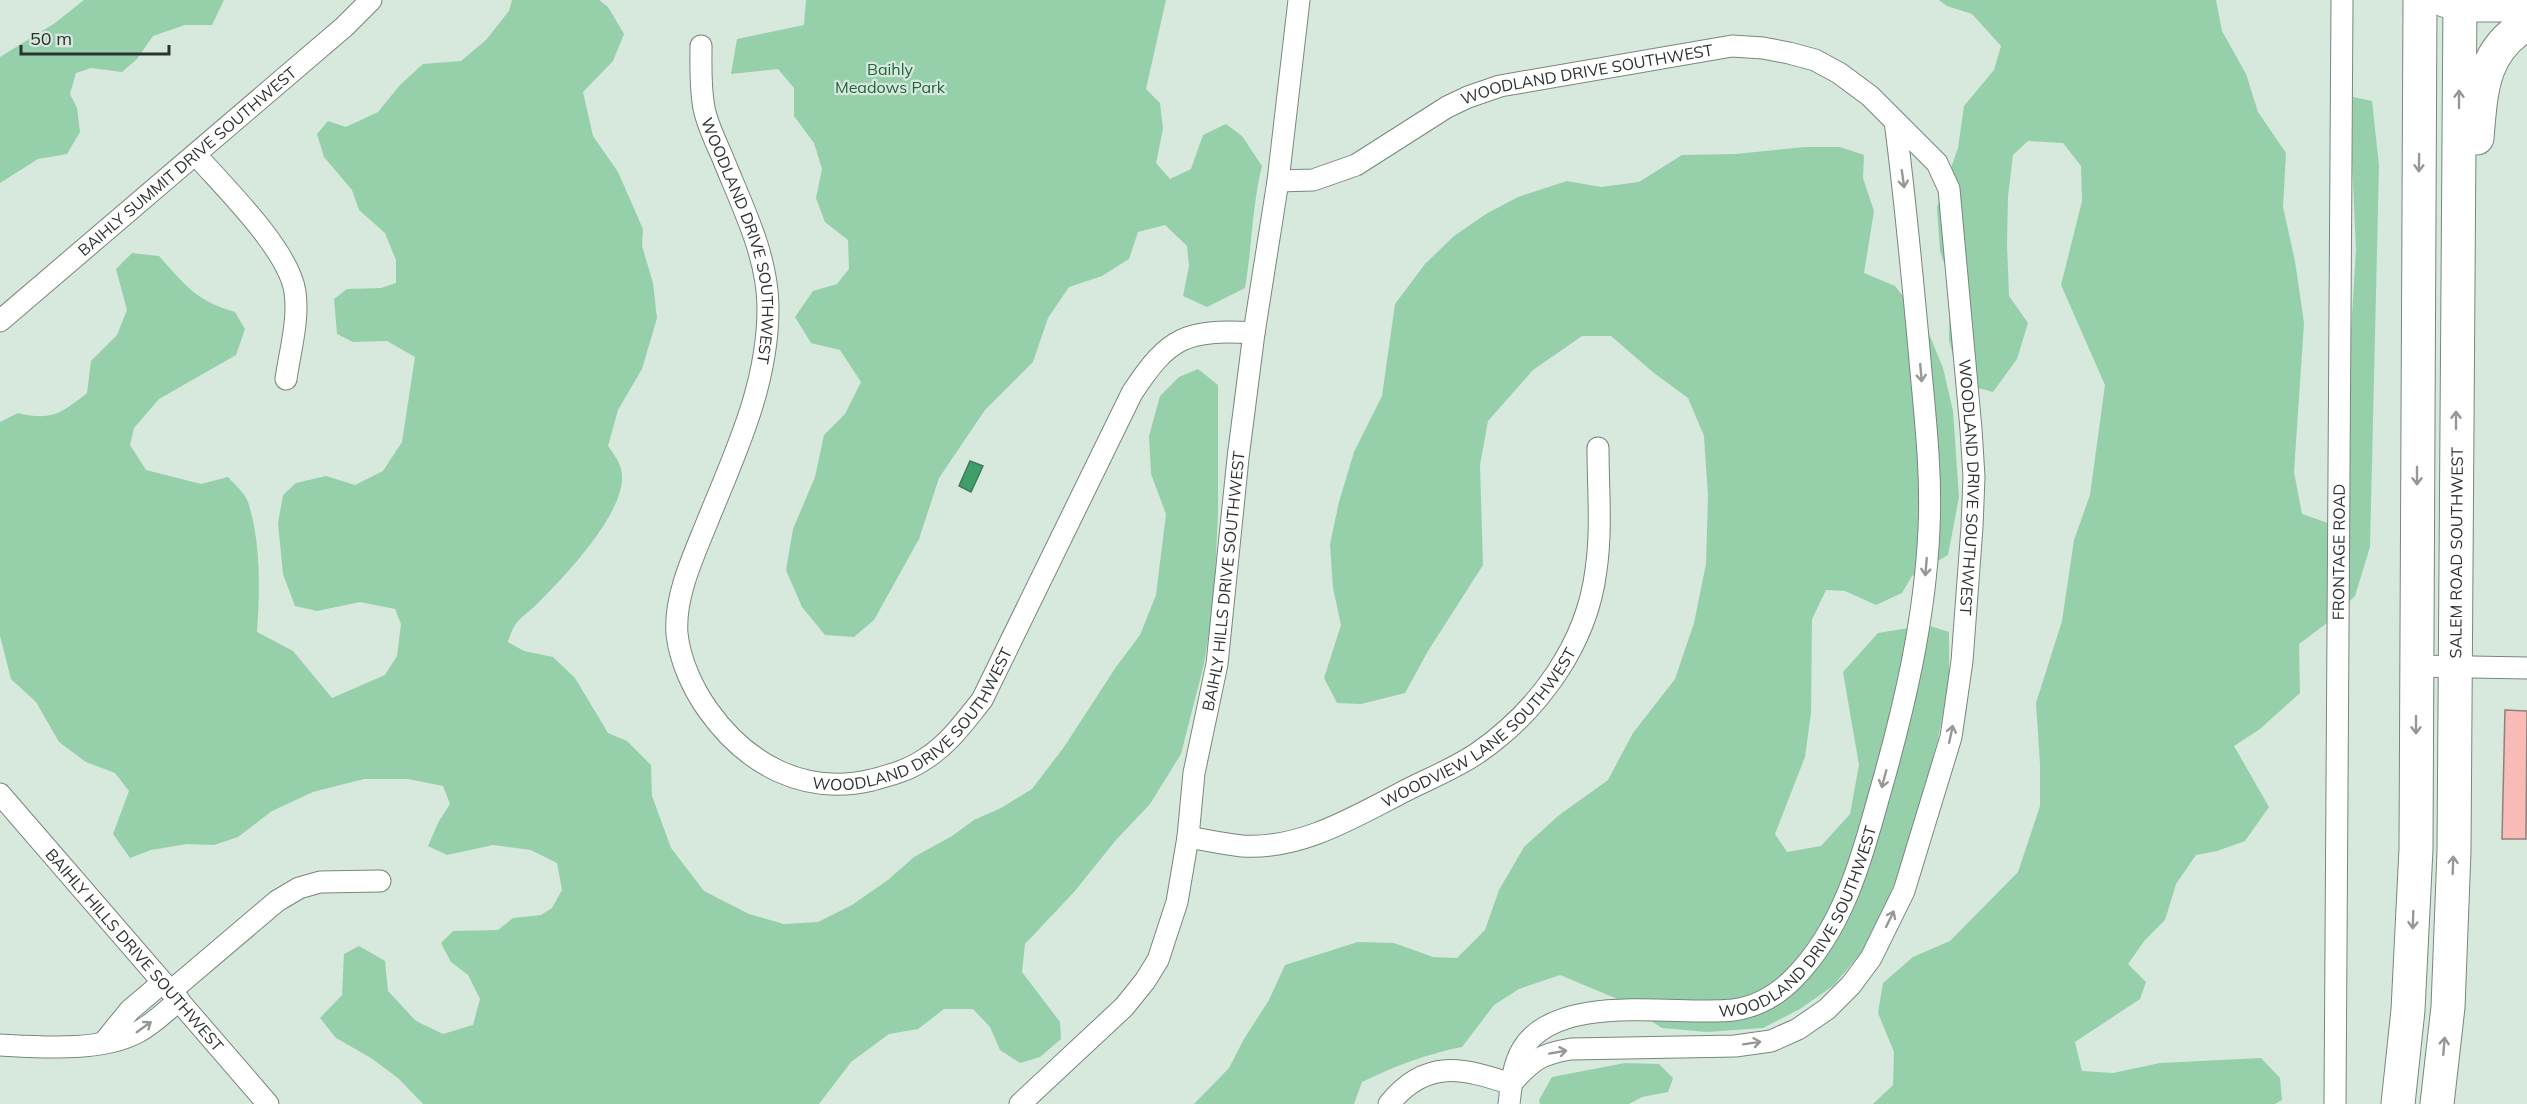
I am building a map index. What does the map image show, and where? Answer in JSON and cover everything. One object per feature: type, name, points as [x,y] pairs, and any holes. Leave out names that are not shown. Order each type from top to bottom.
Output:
[{"type":"main road","points":[[2398,1104],[2408,1010],[2414,892],[2420,0]]},
{"type":"main road","points":[[2454,2],[2527,6]]},
{"type":"main road","name":"SALEM ROAD SOUTHWEST","points":[[2437,1104],[2447,1018],[2454,851],[2456,373],[2454,2]]},
{"type":"main road","points":[[2456,373],[2484,78],[2498,49],[2506,39],[2527,24]]},
{"type":"street","name":"BAIHLY SUMMIT DRIVE SOUTHWEST","points":[[0,321],[344,27],[371,0]]},
{"type":"street","name":"BAIHLY HILLS DRIVE SOUTHWEST","points":[[1020,1104],[1124,1007],[1145,981],[1158,960],[1177,902],[1188,837],[1194,773],[1217,664],[1254,333],[1278,181],[1299,0]]},
{"type":"street","name":"FRONTAGE ROAD","points":[[2335,1104],[2342,0]]},
{"type":"street","name":"WOODLAND DRIVE SOUTHWEST","points":[[701,46],[700,80],[704,108],[755,239],[764,273],[768,305],[767,340],[761,380],[748,419],[686,578],[677,634],[686,670],[698,697],[722,730],[745,752],[771,769],[798,780],[829,784],[861,782],[893,775],[925,759],[951,738],[982,700],[1132,393],[1147,370],[1160,355],[1196,334],[1217,331],[1254,333]]},
{"type":"street","name":"WOODLAND DRIVE SOUTHWEST","points":[[1278,181],[1313,180],[1356,165],[1448,107],[1500,86],[1732,46],[1763,48],[1815,60],[1839,73],[1894,121],[1937,163],[1949,189],[1974,477],[1962,661],[1951,737],[1904,891],[1871,958],[1851,985],[1827,1009],[1798,1029],[1771,1041],[1735,1046],[1582,1049],[1550,1052],[1530,1062],[1510,1094]]},
{"type":"street","name":"WOODLAND DRIVE SOUTHWEST","points":[[1510,1094],[1522,1050],[1536,1034],[1557,1021],[1578,1014],[1613,1011],[1735,1010],[1765,1001],[1790,982],[1810,961],[1831,930],[1849,890],[1868,838],[1911,672],[1926,572],[1929,526],[1928,450],[1904,190],[1894,121]]},
{"type":"street","points":[[196,154],[277,249],[289,268],[295,292],[295,316],[286,380]]},
{"type":"street","name":"WOODVIEW LANE SOUTHWEST","points":[[1188,837],[1242,846],[1280,844],[1316,834],[1363,813],[1477,753],[1510,729],[1538,701],[1559,670],[1578,632],[1591,596],[1599,545],[1598,448]]},
{"type":"street","points":[[2416,666],[2527,668]]},
{"type":"street","name":"BAIHLY HILLS DRIVE SOUTHWEST","points":[[0,794],[268,1104]]},
{"type":"street","points":[[0,1045],[35,1047],[104,1042],[138,1032],[171,991],[277,901],[299,888],[320,882],[380,881]]},
{"type":"street","points":[[1389,1104],[1408,1085],[1419,1078],[1447,1070],[1462,1070],[1510,1094]]},
{"type":"green space","points":[[84,0],[224,0],[212,25],[185,25],[153,36],[137,59],[122,72],[91,68],[76,73],[70,94],[77,108],[80,132],[67,154],[38,159],[0,183],[0,57],[55,23]]},
{"type":"green space","points":[[512,0],[599,0],[608,7],[624,34],[613,61],[583,92],[593,136],[618,172],[643,229],[642,246],[653,283],[657,318],[642,369],[618,410],[608,446],[620,466],[622,482],[617,500],[608,519],[594,539],[564,576],[517,623],[508,642],[524,651],[553,657],[575,678],[608,733],[627,741],[651,765],[652,796],[671,848],[704,891],[749,914],[784,924],[818,922],[852,905],[888,880],[914,857],[952,836],[974,820],[1001,808],[1032,789],[1064,747],[1116,667],[1140,635],[1156,595],[1166,514],[1151,474],[1149,436],[1160,396],[1179,377],[1198,369],[1218,385],[1218,514],[1214,598],[1204,664],[1181,754],[1150,804],[1116,840],[1074,892],[1025,944],[1022,972],[1060,1022],[1061,1039],[1040,1057],[1020,1063],[1000,1050],[990,1027],[973,1009],[944,1009],[918,1029],[889,1034],[851,1062],[819,1104],[423,1104],[398,1078],[371,1058],[336,1038],[320,1018],[342,995],[344,954],[359,946],[385,961],[388,991],[416,1021],[443,1034],[473,1025],[480,999],[468,975],[451,962],[441,943],[453,931],[498,930],[513,918],[541,915],[552,908],[562,890],[557,863],[531,850],[493,845],[447,855],[428,846],[439,821],[450,804],[443,786],[408,779],[364,779],[313,792],[272,811],[238,837],[214,845],[187,844],[151,850],[130,858],[113,834],[129,791],[115,773],[86,762],[59,742],[36,702],[11,679],[0,636],[0,422],[18,413],[39,416],[55,414],[87,393],[91,361],[117,335],[127,310],[116,269],[132,253],[159,256],[184,284],[200,297],[235,312],[245,329],[236,355],[159,399],[134,428],[130,445],[146,470],[201,484],[228,477],[244,495],[252,517],[257,550],[259,583],[257,632],[293,651],[332,698],[385,675],[397,656],[401,624],[395,609],[360,602],[317,611],[295,606],[283,574],[278,523],[283,495],[296,483],[326,476],[355,485],[383,471],[402,442],[415,357],[387,341],[353,342],[337,334],[334,299],[347,289],[381,288],[396,283],[396,260],[385,233],[359,210],[352,190],[324,157],[317,134],[328,121],[346,127],[378,112],[400,85],[423,64],[461,61],[486,40],[509,11]]},
{"type":"green space","name":"Baihly Meadows Park","points":[[806,0],[1166,0],[1146,89],[1160,103],[1163,129],[1156,163],[1170,179],[1191,169],[1203,135],[1226,124],[1242,136],[1262,166],[1256,196],[1245,288],[1207,307],[1183,296],[1189,266],[1187,246],[1165,225],[1138,232],[1129,259],[1102,276],[1069,287],[1048,318],[1033,362],[985,410],[939,478],[919,539],[874,620],[854,637],[825,635],[802,607],[786,570],[793,529],[815,477],[824,435],[845,414],[861,382],[840,350],[811,343],[795,317],[813,291],[837,284],[849,269],[848,240],[825,222],[816,198],[822,169],[814,143],[794,116],[794,88],[778,69],[731,74],[737,39],[804,25]]},
{"type":"green space","points":[[1939,0],[2216,0],[2222,31],[2246,74],[2258,112],[2286,153],[2283,207],[2295,261],[2304,323],[2294,472],[2302,514],[2331,524],[2350,348],[2356,250],[2352,159],[2353,97],[2372,101],[2379,166],[2370,547],[2355,596],[2327,623],[2299,644],[2300,693],[2260,729],[2234,746],[2269,807],[2245,841],[2217,851],[2196,855],[2176,884],[2165,920],[2145,940],[2128,964],[2146,982],[2140,999],[2075,1042],[2082,1071],[2113,1073],[2160,1063],[2261,1058],[2280,1078],[2282,1100],[2275,1104],[1873,1104],[1893,1085],[1894,1052],[1878,1013],[1883,983],[1913,957],[1950,941],[2018,872],[2040,806],[2036,703],[2062,621],[2074,540],[2090,495],[2105,385],[2061,285],[2082,201],[2081,166],[2063,143],[2028,141],[2013,155],[2008,196],[2007,245],[2009,296],[2028,323],[2017,359],[1993,392],[1960,383],[1949,340],[1950,281],[1940,251],[1937,207],[1958,148],[1964,106],[1994,70],[2001,46],[1972,14],[1947,6]]},
{"type":"green space","points":[[1805,147],[1840,147],[1864,155],[1863,178],[1874,211],[1864,273],[1895,286],[1925,324],[1943,368],[1953,411],[1959,497],[1948,555],[1912,576],[1902,593],[1876,605],[1845,591],[1826,590],[1812,619],[1811,713],[1805,757],[1775,834],[1787,852],[1821,846],[1850,814],[1859,765],[1843,672],[1878,633],[1927,625],[1949,632],[1949,681],[1938,739],[1910,842],[1888,900],[1866,947],[1833,986],[1800,1009],[1763,1028],[1707,1032],[1662,1028],[1615,998],[1560,975],[1519,989],[1494,1005],[1462,1047],[1411,1061],[1362,1082],[1354,1104],[1194,1104],[1229,1068],[1269,1000],[1285,965],[1358,942],[1394,943],[1433,957],[1457,958],[1485,930],[1499,890],[1524,847],[1558,816],[1608,780],[1633,733],[1675,679],[1694,623],[1706,564],[1708,496],[1704,436],[1688,398],[1654,373],[1611,336],[1582,336],[1533,370],[1488,421],[1480,465],[1483,565],[1428,651],[1405,693],[1361,704],[1337,703],[1324,678],[1341,625],[1333,588],[1330,544],[1339,502],[1354,452],[1382,396],[1395,304],[1425,264],[1454,236],[1486,214],[1518,197],[1567,181],[1601,187],[1639,182],[1682,155],[1736,154]]},
{"type":"green space","points":[[1625,1063],[1659,1064],[1673,1078],[1668,1092],[1642,1097],[1629,1104],[1540,1104],[1539,1100],[1552,1077]]},
{"type":"shaded area","points":[[970,461],[983,466],[971,492],[959,486]]},
{"type":"building","points":[[2505,710],[2527,711],[2526,839],[2502,839]]}]
